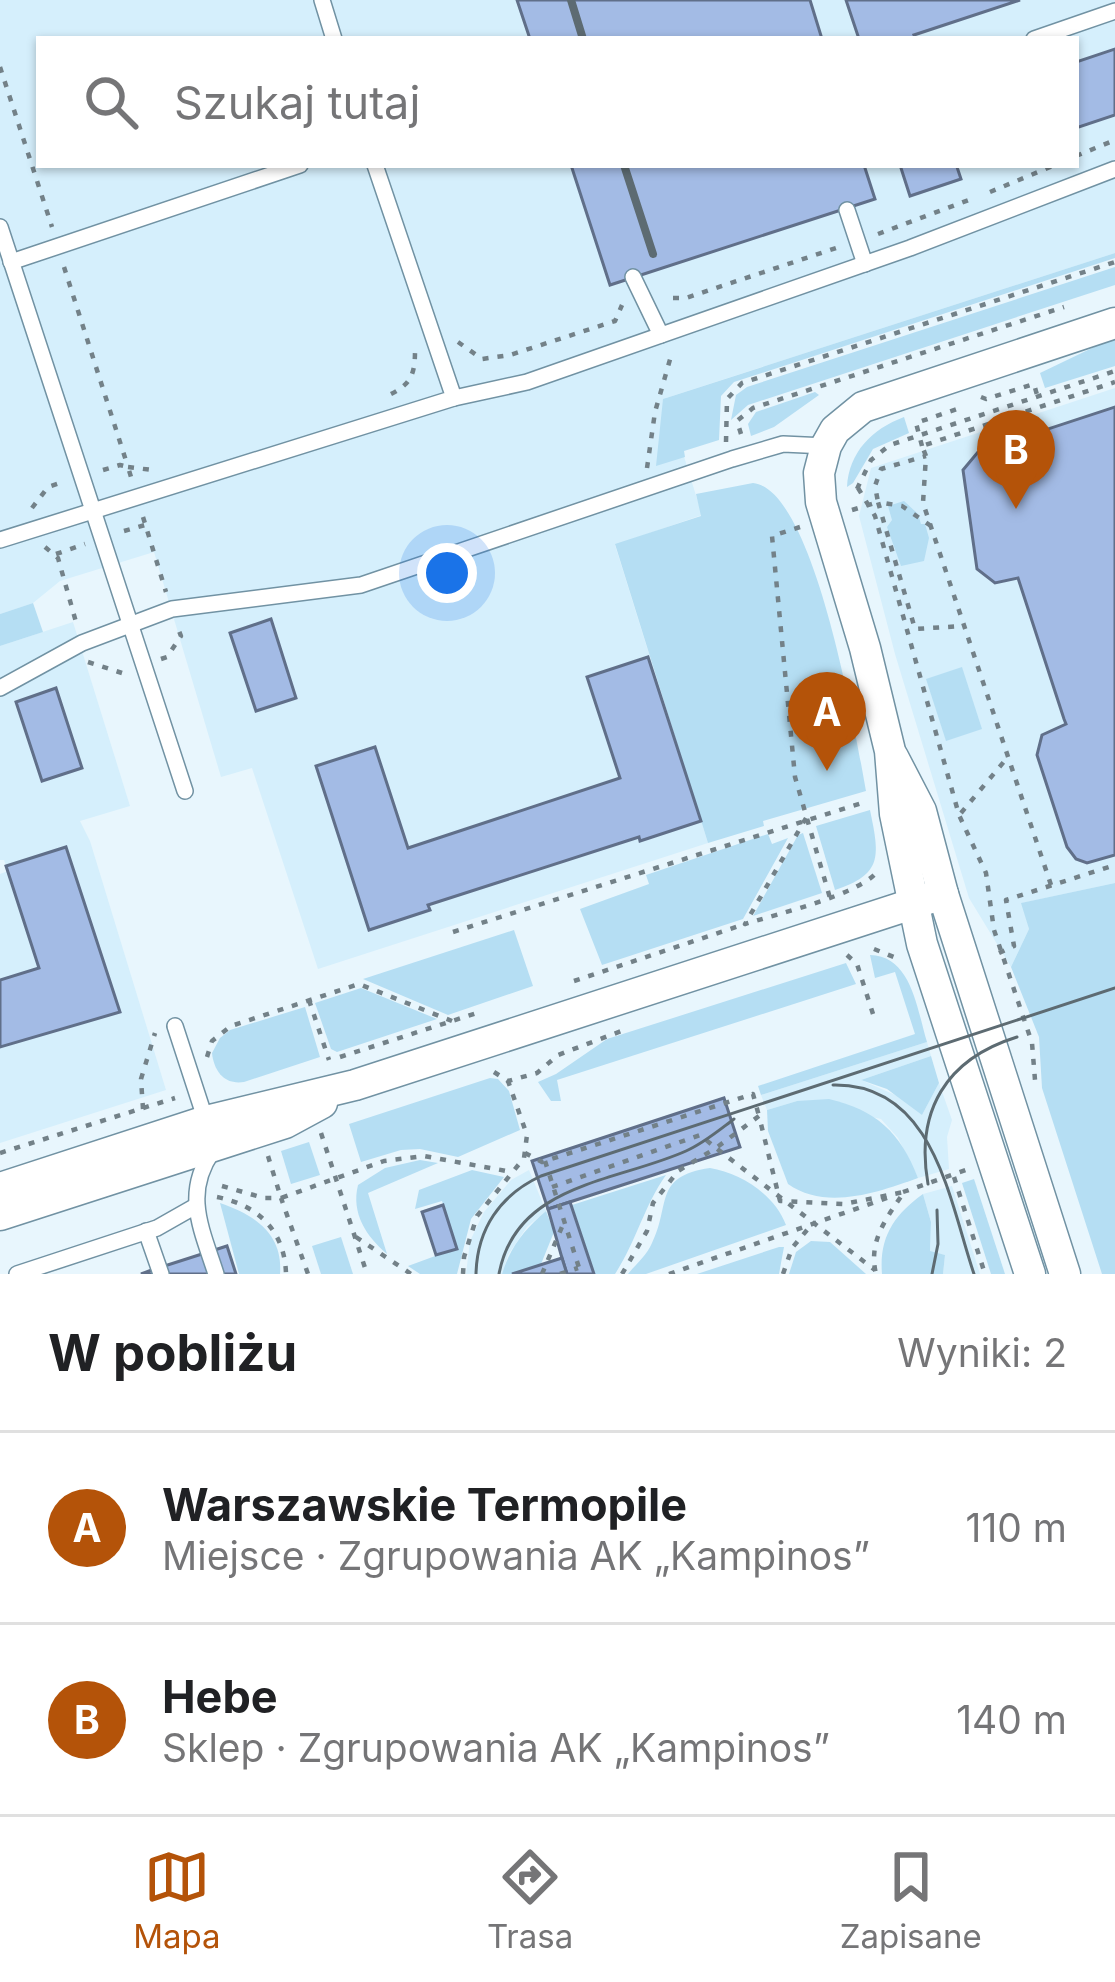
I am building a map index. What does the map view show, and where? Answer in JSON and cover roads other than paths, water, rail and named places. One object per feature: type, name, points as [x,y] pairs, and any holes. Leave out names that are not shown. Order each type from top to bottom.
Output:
[{"type":"street","points":[[1065,1274],[895,814],[890,752],[821,502],[819,473],[826,446],[848,417],[863,407],[1115,323]]},
{"type":"street","points":[[0,1215],[297,1097],[355,1085],[843,942],[928,899]]},
{"type":"street","points":[[928,899],[929,968],[1030,1274]]},
{"type":"street","points":[[0,1188],[156,1127],[212,1134],[285,1123],[355,1085]]},
{"type":"lane","points":[[322,0],[333,36]]},
{"type":"lane","points":[[1043,36],[1115,11]]},
{"type":"lane","points":[[11,262],[291,168]]},
{"type":"lane","points":[[376,168],[454,398]]},
{"type":"lane","points":[[0,540],[454,398],[527,382],[1111,172]]},
{"type":"lane","points":[[847,210],[865,264]]},
{"type":"lane","points":[[0,227],[185,790]]},
{"type":"lane","points":[[633,278],[670,332]]},
{"type":"lane","points":[[0,688],[82,643],[172,609],[362,585],[732,459],[783,445],[826,446]]},
{"type":"lane","points":[[175,1026],[212,1134],[199,1175],[216,1274]]},
{"type":"lane","points":[[17,1274],[68,1266],[205,1200]]},
{"type":"lane","points":[[146,1231],[160,1274]]},
{"type":"tram line","points":[[476,1274],[481,1242],[493,1215],[514,1193],[541,1176],[1115,988]]},
{"type":"tram line","points":[[928,1184],[926,1133],[941,1091],[971,1059],[1017,1037]]},
{"type":"tram line","points":[[833,1085],[867,1090],[894,1103],[915,1124],[945,1181],[974,1274]]},
{"type":"tram line","points":[[499,1274],[509,1244],[547,1203],[686,1151],[734,1119]]},
{"type":"tram line","points":[[932,1274],[938,1244],[937,1210]]},
{"type":"railway","points":[[571,0],[582,36]]},
{"type":"railway","points":[[625,168],[653,254]]},
{"type":"place","name":"Hebe","points":[[1016,509]]},
{"type":"place","name":"Warszawskie Termopile","points":[[827,771]]}]
